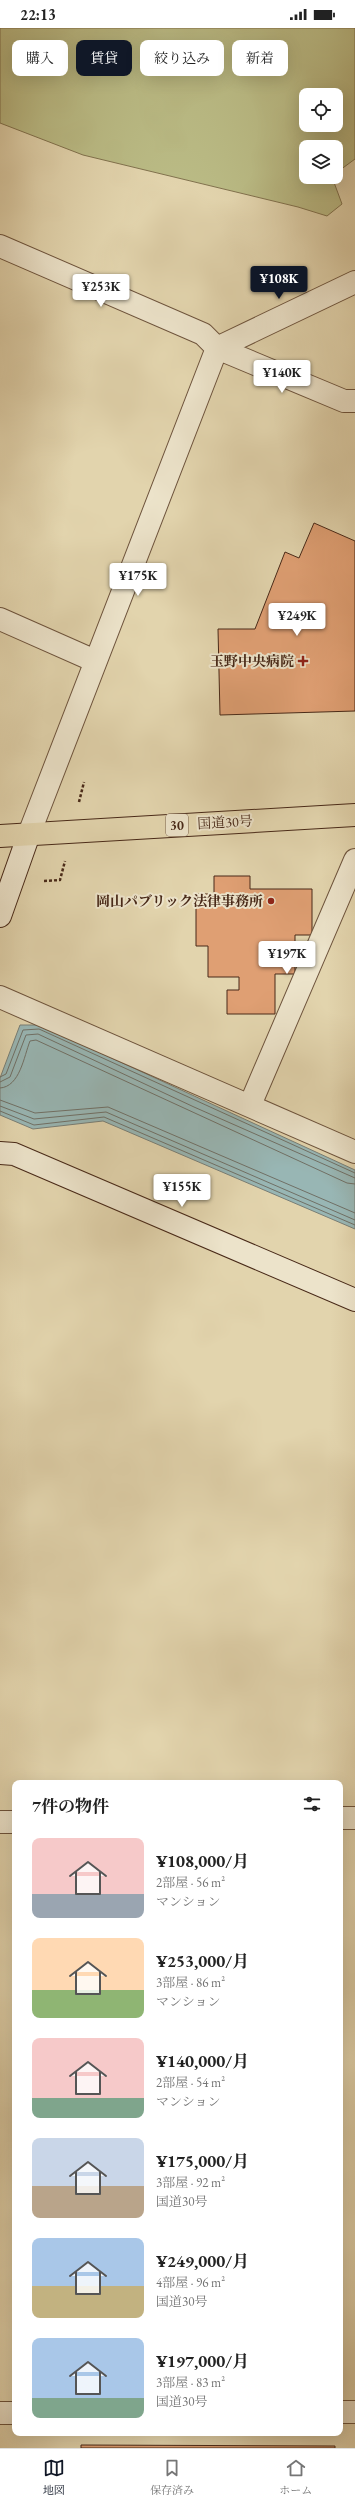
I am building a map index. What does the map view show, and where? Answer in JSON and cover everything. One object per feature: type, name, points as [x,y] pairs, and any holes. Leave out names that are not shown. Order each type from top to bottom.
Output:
[{"type":"highway","name":"国道30号","points":[[0,836],[355,815]]},
{"type":"street","points":[[0,246],[202,334],[217,348],[344,401],[355,401]]},
{"type":"street","points":[[0,916],[94,661],[217,348],[355,282]]},
{"type":"street","points":[[0,619],[94,661]]},
{"type":"street","points":[[250,1105],[355,860]]},
{"type":"street","points":[[0,997],[355,1152]]},
{"type":"street","points":[[0,1153],[14,1154],[355,1300]]},
{"type":"street","points":[[343,1818],[355,1818]]},
{"type":"street","points":[[0,1822],[12,1822]]},
{"type":"street","points":[[343,2412],[355,2412]]},
{"type":"street","points":[[0,2413],[12,2413]]},
{"type":"green space","points":[[0,28],[355,28],[355,159],[343,168],[343,140],[299,140],[299,184],[335,184],[342,204],[327,216],[298,207],[83,155],[0,123]]},
{"type":"water","points":[[20,1025],[40,1025],[355,1170],[355,1229],[103,1121],[33,1129],[0,1115],[0,1078]]},
{"type":"building","points":[[314,523],[355,541],[355,711],[220,715],[218,629],[255,629],[285,552],[299,558]]},
{"type":"building","points":[[214,876],[250,876],[250,889],[312,889],[312,935],[295,935],[295,974],[275,974],[275,1014],[227,1014],[227,990],[239,990],[239,977],[208,977],[208,946],[196,946],[196,894],[214,894]]},
{"type":"building","points":[[81,2445],[335,2446],[335,2448],[81,2448]]},
{"type":"place","name":"玉野中央病院","points":[[303,661]]},
{"type":"place","name":"岡山パブリック法律事務所","points":[[271,901]]}]
